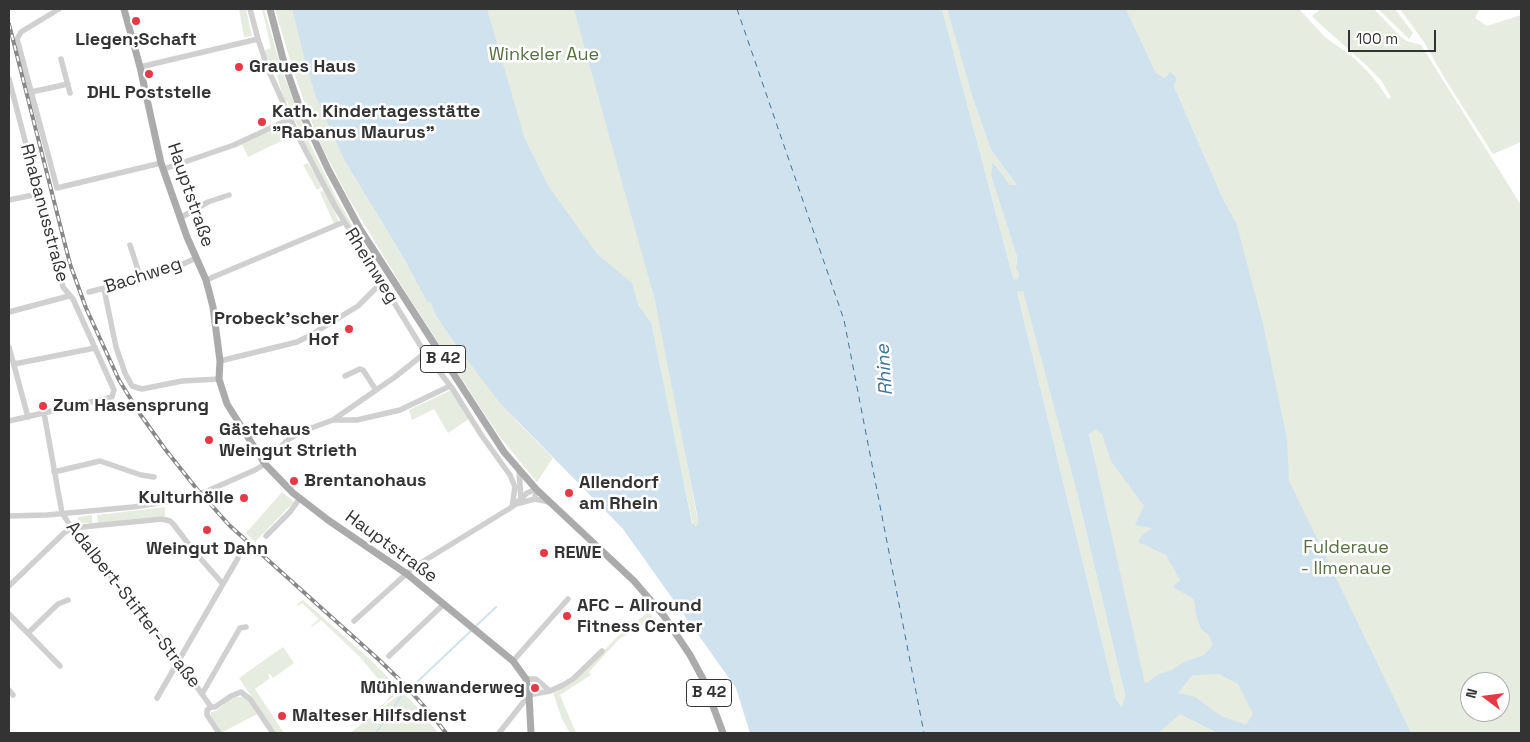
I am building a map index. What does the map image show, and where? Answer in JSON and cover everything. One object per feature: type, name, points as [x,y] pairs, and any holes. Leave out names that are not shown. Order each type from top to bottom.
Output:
[{"type":"main road","name":"Hauptstraße","points":[[124,9],[140,67],[163,166],[180,218],[206,280],[213,307],[220,361],[219,379],[227,404],[265,464],[300,498],[328,520],[407,574],[513,661],[526,680],[529,695],[531,733]]},
{"type":"main road","name":"B 42","points":[[270,9],[289,76],[301,111],[318,150],[348,209],[392,280],[492,436],[519,471],[549,502],[634,581],[664,616],[690,655],[703,680],[723,733]]},
{"type":"street","points":[[59,9],[19,34],[18,43],[57,188],[163,166],[234,146],[290,118]]},
{"type":"street","name":"Rheinweg","points":[[250,9],[268,69],[290,118],[344,222],[375,269],[381,283],[425,353],[450,386],[513,480],[515,492],[514,506]]},
{"type":"street","points":[[140,67],[258,39]]},
{"type":"street","points":[[61,59],[70,93]]},
{"type":"street","name":"Rhabanusstraße","points":[[9,79],[62,287],[72,299],[114,386],[112,397],[44,413]]},
{"type":"street","points":[[31,92],[68,84]]},
{"type":"street","points":[[9,200],[38,194]]},
{"type":"street","points":[[180,218],[208,202],[229,195]]},
{"type":"street","points":[[206,280],[344,222]]},
{"type":"street","points":[[130,245],[141,279]]},
{"type":"street","name":"Bachweg","points":[[89,292],[166,272],[196,258]]},
{"type":"street","points":[[220,361],[297,342],[358,306],[381,283]]},
{"type":"street","points":[[104,289],[120,360],[132,386],[139,389],[182,381],[219,379]]},
{"type":"street","points":[[9,312],[69,296]]},
{"type":"street","points":[[9,347],[28,417]]},
{"type":"street","points":[[14,364],[95,348]]},
{"type":"street","points":[[9,516],[148,505],[195,495],[228,483],[265,464],[276,451],[296,435],[333,420],[425,353]]},
{"type":"street","points":[[345,376],[360,369],[363,370],[376,390]]},
{"type":"street","points":[[333,420],[357,420],[400,410],[450,386]]},
{"type":"street","points":[[9,421],[44,413]]},
{"type":"street","name":"Adalbert-Stifter-Straße","points":[[44,413],[62,513],[179,661],[211,706]]},
{"type":"street","points":[[54,472],[100,461],[141,475],[154,477]]},
{"type":"street","points":[[519,471],[521,498]]},
{"type":"street","points":[[514,506],[527,493],[536,489],[535,499]]},
{"type":"street","points":[[266,536],[290,512],[300,498]]},
{"type":"street","points":[[354,621],[414,566],[514,506],[535,499],[549,502]]},
{"type":"street","points":[[9,586],[64,533],[72,528],[162,519],[170,520],[222,584]]},
{"type":"street","points":[[157,698],[238,558]]},
{"type":"street","points":[[513,661],[568,599]]},
{"type":"street","points":[[28,634],[58,604],[68,600]]},
{"type":"street","points":[[389,656],[444,604]]},
{"type":"street","points":[[9,614],[60,666]]},
{"type":"street","points":[[202,694],[240,628],[246,628]]},
{"type":"street","points":[[499,733],[529,695],[550,691],[573,679],[602,652]]},
{"type":"street","points":[[526,680],[536,679],[550,691]]},
{"type":"street","name":"Adalbert-Stifter-Straße","points":[[219,733],[206,715],[207,710],[211,706],[214,707],[241,692],[250,699],[273,733]]},
{"type":"green space","points":[[239,9],[246,9],[252,36],[244,37]]},
{"type":"green space","points":[[262,9],[264,9],[281,67],[308,140],[336,197],[385,277],[383,279],[338,208],[300,137],[301,134],[287,101],[284,100],[277,76],[264,51],[271,48]]},
{"type":"green space","points":[[275,9],[292,9],[315,95],[343,158],[403,257],[427,302],[431,303],[436,316],[453,341],[516,420],[553,458],[537,482],[500,437],[484,413],[408,296],[349,199],[322,147],[309,115]]},
{"type":"green space","name":"Winkeler Aue","points":[[484,9],[576,9],[619,169],[628,194],[663,333],[700,533],[695,534],[662,385],[549,187],[524,136]]},
{"type":"green space","points":[[942,9],[947,9],[972,96],[991,150],[1018,186],[1010,185],[994,163],[991,176],[1017,257],[1018,280],[1014,280],[1012,274]]},
{"type":"green space","name":"Fulderaue - Ilmenaue","points":[[1126,9],[1299,9],[1325,37],[1354,58],[1368,72],[1388,99],[1391,97],[1380,79],[1312,16],[1321,9],[1374,9],[1401,37],[1421,45],[1521,205],[1521,733],[1153,733],[1089,433],[1096,428],[1103,437],[1236,222],[1223,199],[1174,86],[1177,77],[1165,78],[1156,73]]},
{"type":"green space","points":[[1378,9],[1395,9],[1413,33],[1409,39]]},
{"type":"green space","points":[[1400,9],[1478,9],[1475,18],[1487,26],[1521,15],[1521,142],[1493,154],[1445,79],[1424,42]]},
{"type":"green space","points":[[288,124],[294,135],[248,157],[242,144]]},
{"type":"green space","points":[[308,163],[323,186],[317,190],[303,165]]},
{"type":"green space","points":[[325,190],[339,222],[334,224],[320,192]]},
{"type":"green space","points":[[1023,290],[1077,493],[1125,695],[1122,707],[1116,699],[1017,292]]},
{"type":"green space","points":[[451,390],[469,419],[448,433],[434,409],[412,420],[409,410]]},
{"type":"green space","points":[[282,492],[294,502],[255,542],[246,533]]},
{"type":"green space","points":[[165,507],[165,516],[98,523],[97,515]]},
{"type":"green space","points":[[92,515],[92,523],[80,523],[78,520],[78,517]]},
{"type":"green space","points":[[303,600],[374,663],[420,710],[438,733],[350,733],[400,694],[399,692],[381,707],[344,733],[387,701],[391,694],[359,656],[321,620],[311,626],[319,619],[302,603],[298,606],[297,604]]},
{"type":"green space","points":[[647,613],[651,614],[653,618],[618,640],[589,672],[591,675],[560,695],[576,733],[570,733],[562,719],[553,693],[574,681],[618,636]]},
{"type":"green space","points":[[283,647],[294,663],[273,678],[270,674],[268,675],[270,678],[255,689],[284,733],[276,733],[239,678]]},
{"type":"green space","points":[[234,697],[246,698],[257,714],[221,733],[211,716],[211,712],[216,711]]},
{"type":"water","name":"Rhine","points":[[292,9],[487,9],[524,136],[549,187],[597,254],[632,283],[638,305],[651,323],[692,523],[696,527],[698,523],[697,514],[655,301],[574,9],[942,9],[1014,280],[1018,279],[1019,273],[1016,268],[1017,257],[991,176],[993,162],[1010,185],[1017,185],[991,150],[972,96],[947,9],[1126,9],[1156,73],[1165,78],[1170,72],[1177,78],[1174,86],[1223,199],[1236,222],[1263,324],[1287,439],[1289,481],[1411,733],[1218,733],[1180,714],[1158,733],[750,733],[736,688],[623,529],[500,403],[436,316],[431,303],[427,302],[403,257],[343,158],[315,95]],"holes":[[[1023,291],[1077,493],[1125,695],[1122,707],[1116,699],[1017,292]],[[1096,429],[1102,434],[1111,461],[1144,506],[1135,525],[1152,528],[1142,535],[1138,542],[1166,555],[1180,580],[1173,587],[1194,599],[1196,615],[1201,629],[1209,635],[1213,645],[1204,655],[1159,674],[1145,684],[1089,434]],[[1219,674],[1238,684],[1253,714],[1246,725],[1221,716],[1195,697],[1178,693],[1192,675]]]},
{"type":"waterway","points":[[414,685],[496,607]]},
{"type":"waterway","points":[[376,733],[402,695]]},
{"type":"ferry route","points":[[737,9],[844,320],[924,733]]},
{"type":"railway","points":[[9,24],[70,264],[86,308],[119,380],[165,449],[229,525],[377,658],[403,683],[446,733]]},
{"type":"place","name":"Liegen;Schaft","points":[[136,21]]},
{"type":"place","name":"Graues Haus","points":[[239,67]]},
{"type":"place","name":"DHL Poststelle","points":[[149,74]]},
{"type":"place","name":"Kath. Kindertagesstätte \"Rabanus Maurus\"","points":[[262,122]]},
{"type":"place","name":"Probeck'scher Hof","points":[[349,329]]},
{"type":"place","name":"Zum Hasensprung","points":[[43,406]]},
{"type":"place","name":"Gästehaus Weingut Strieth","points":[[209,440]]},
{"type":"place","name":"Brentanohaus","points":[[294,481]]},
{"type":"place","name":"Allendorf am Rhein","points":[[569,493]]},
{"type":"place","name":"Kulturhölle","points":[[244,498]]},
{"type":"place","name":"Weingut Dahn","points":[[207,530]]},
{"type":"place","name":"REWE","points":[[544,553]]},
{"type":"place","name":"AFC – Allround Fitness Center","points":[[567,616]]},
{"type":"place","name":"Mühlenwanderweg","points":[[535,688]]},
{"type":"place","name":"Malteser Hilfsdienst","points":[[282,716]]}]
